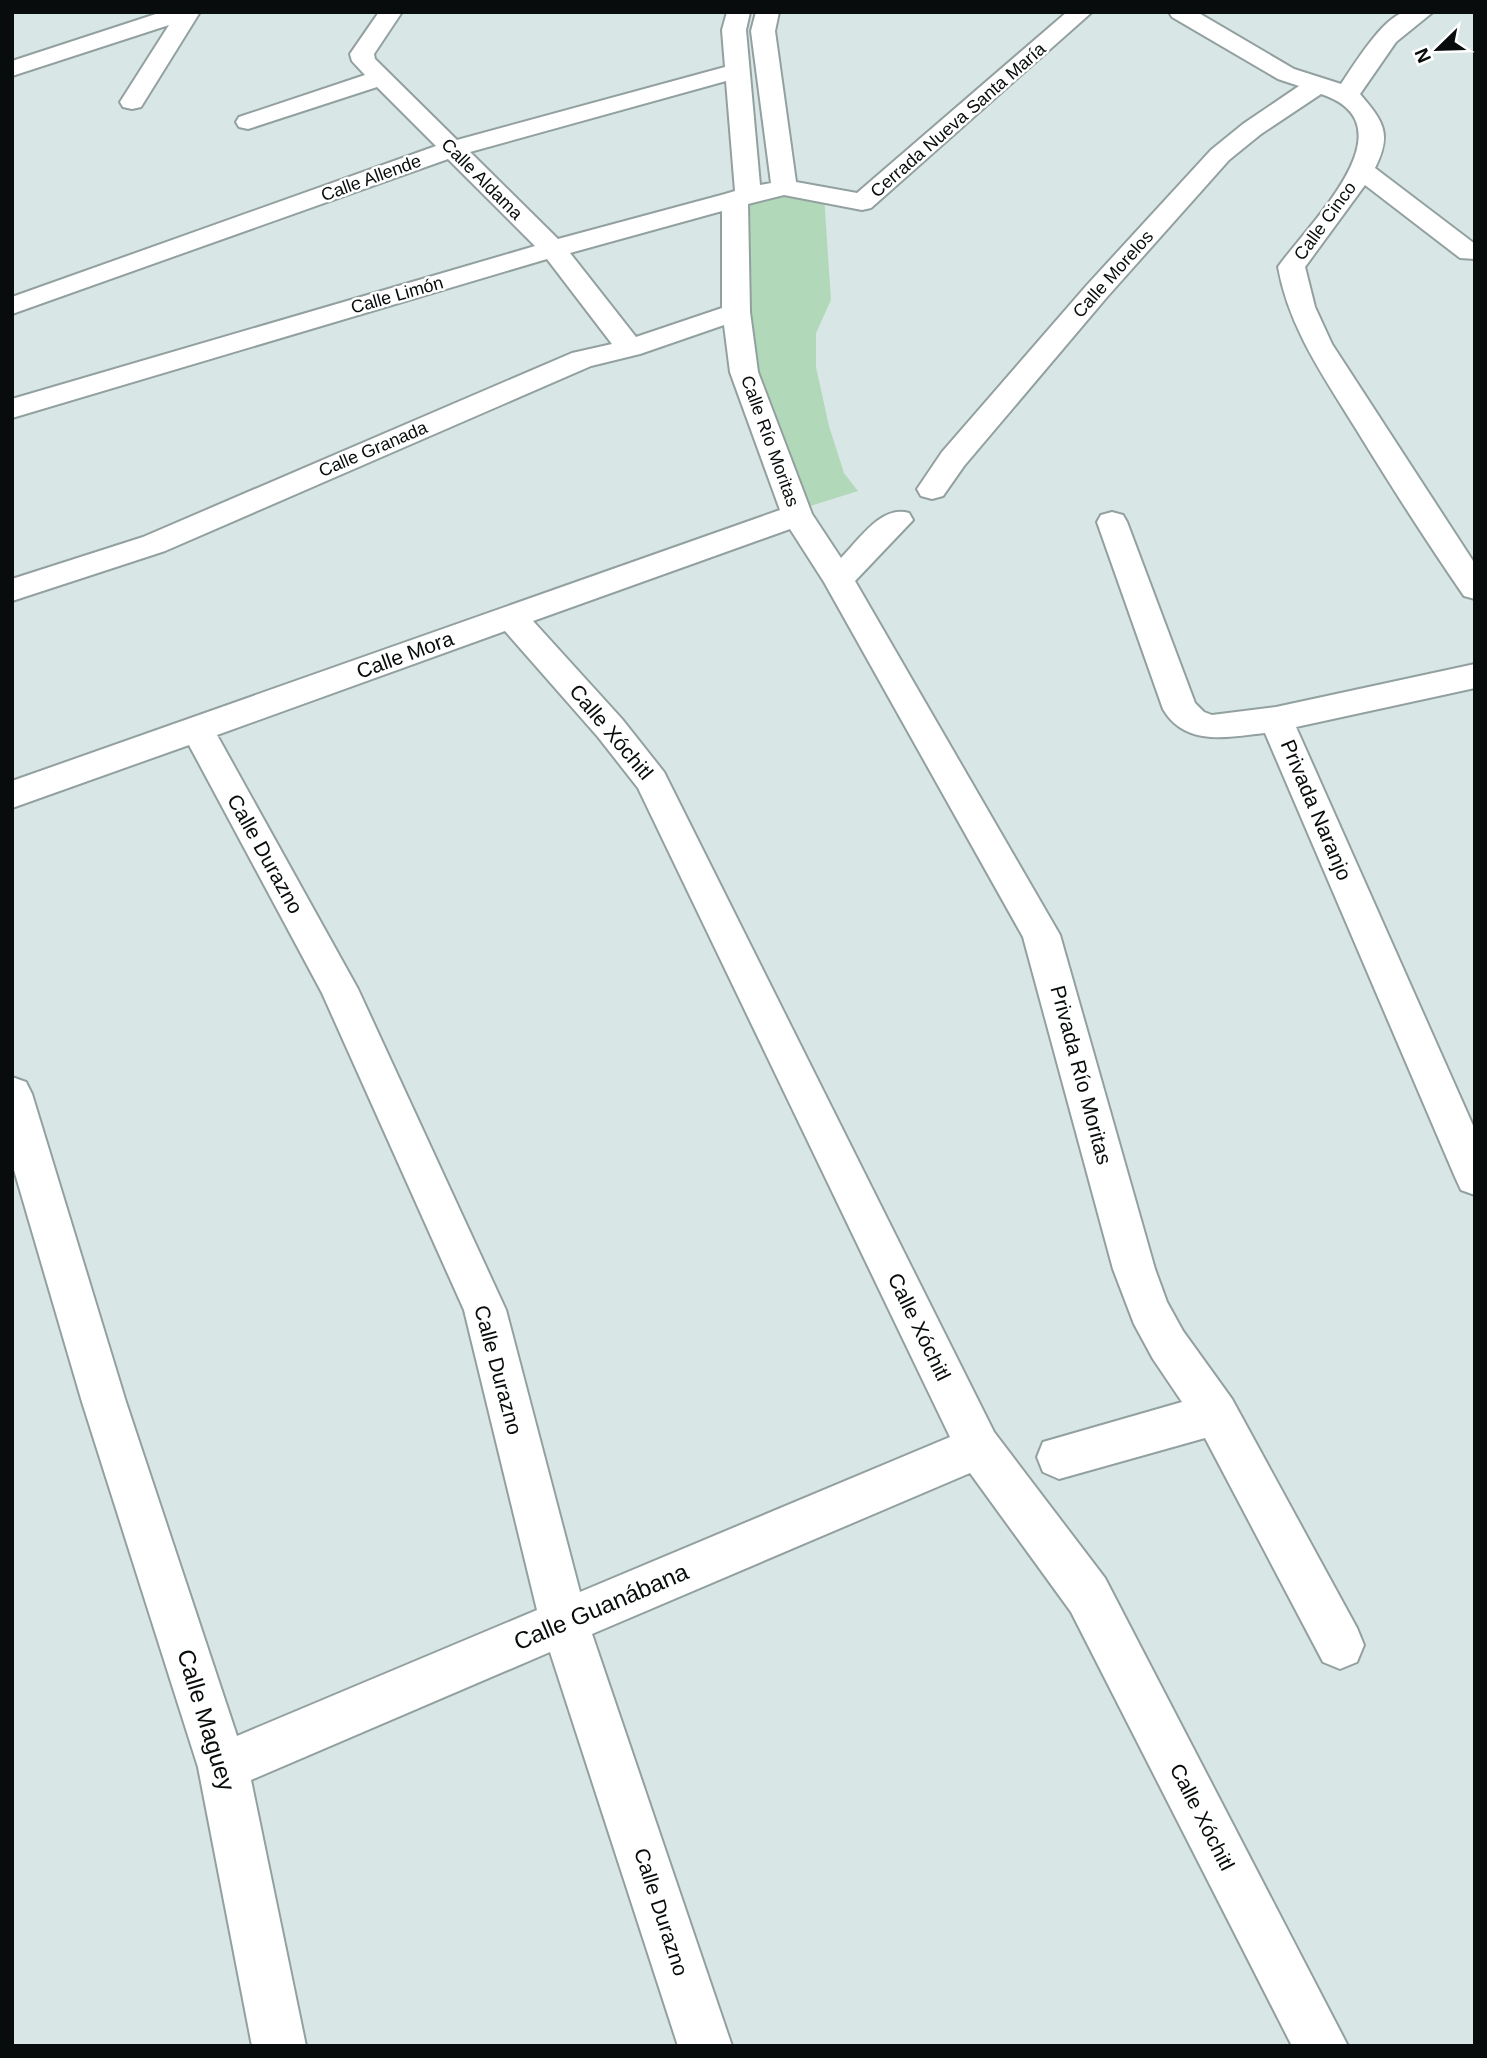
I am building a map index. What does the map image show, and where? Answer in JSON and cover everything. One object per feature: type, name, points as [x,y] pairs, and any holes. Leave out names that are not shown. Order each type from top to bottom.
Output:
[{"type":"street","points":[[12,69],[188,12]]},
{"type":"street","points":[[132,102],[188,12]]},
{"type":"street","name":"Calle Aldama","points":[[391,12],[362,54],[364,61],[553,249],[630,348]]},
{"type":"street","points":[[737,17],[767,18],[792,12]]},
{"type":"street","name":"Cerrada Nueva Santa María","points":[[784,187],[852,202],[868,199],[1082,12]]},
{"type":"street","points":[[1180,12],[1286,74],[1347,95],[1371,55],[1406,15]]},
{"type":"street","name":"Calle Río Moritas","points":[[737,17],[736,71],[741,197],[736,312],[744,372],[797,515]]},
{"type":"street","points":[[767,18],[763,31],[784,187]]},
{"type":"street","name":"Calle Allende","points":[[12,306],[452,149],[736,71]]},
{"type":"street","points":[[248,122],[380,78]]},
{"type":"street","name":"Calle Morelos","points":[[932,489],[953,459],[1097,291],[1220,155],[1252,129],[1318,85]]},
{"type":"street","name":"Calle Cinco","points":[[1347,95],[1367,118],[1373,139],[1361,170],[1291,267],[1294,292],[1310,332],[1420,510],[1475,588]]},
{"type":"street","points":[[1361,170],[1469,252]]},
{"type":"street","name":"Calle Limón","points":[[12,409],[553,249],[784,187]]},
{"type":"street","name":"Calle Granada","points":[[12,590],[154,544],[582,359],[630,348],[736,312]]},
{"type":"street","name":"Privada Río Moritas","points":[[797,515],[838,579],[1041,935],[1133,1269],[1149,1310],[1168,1345],[1216,1414],[1340,1645]]},
{"type":"street","name":"Calle Mora","points":[[12,795],[198,731],[797,515]]},
{"type":"street","points":[[838,579],[898,520]]},
{"type":"street","name":"Privada Naranjo","points":[[1112,522],[1180,709],[1192,721],[1212,727],[1276,719],[1475,1177]]},
{"type":"street","name":"Calle Xóchitl","points":[[511,617],[610,727],[652,781],[978,1447],[1088,1595],[1321,2046]]},
{"type":"street","points":[[1276,719],[1475,676]]},
{"type":"street","name":"Calle Durazno","points":[[198,731],[339,989],[485,1310],[564,1622],[705,2046]]},
{"type":"street","name":"Calle Maguey","points":[[12,1094],[104,1402],[223,1767],[279,2046]]},
{"type":"street","points":[[1059,1457],[1216,1414]]},
{"type":"street","name":"Calle Guanábana","points":[[223,1767],[978,1447]]},
{"type":"green space","points":[[824,195],[831,300],[816,333],[816,367],[829,426],[844,473],[858,491],[807,507],[750,372],[737,199]]}]
